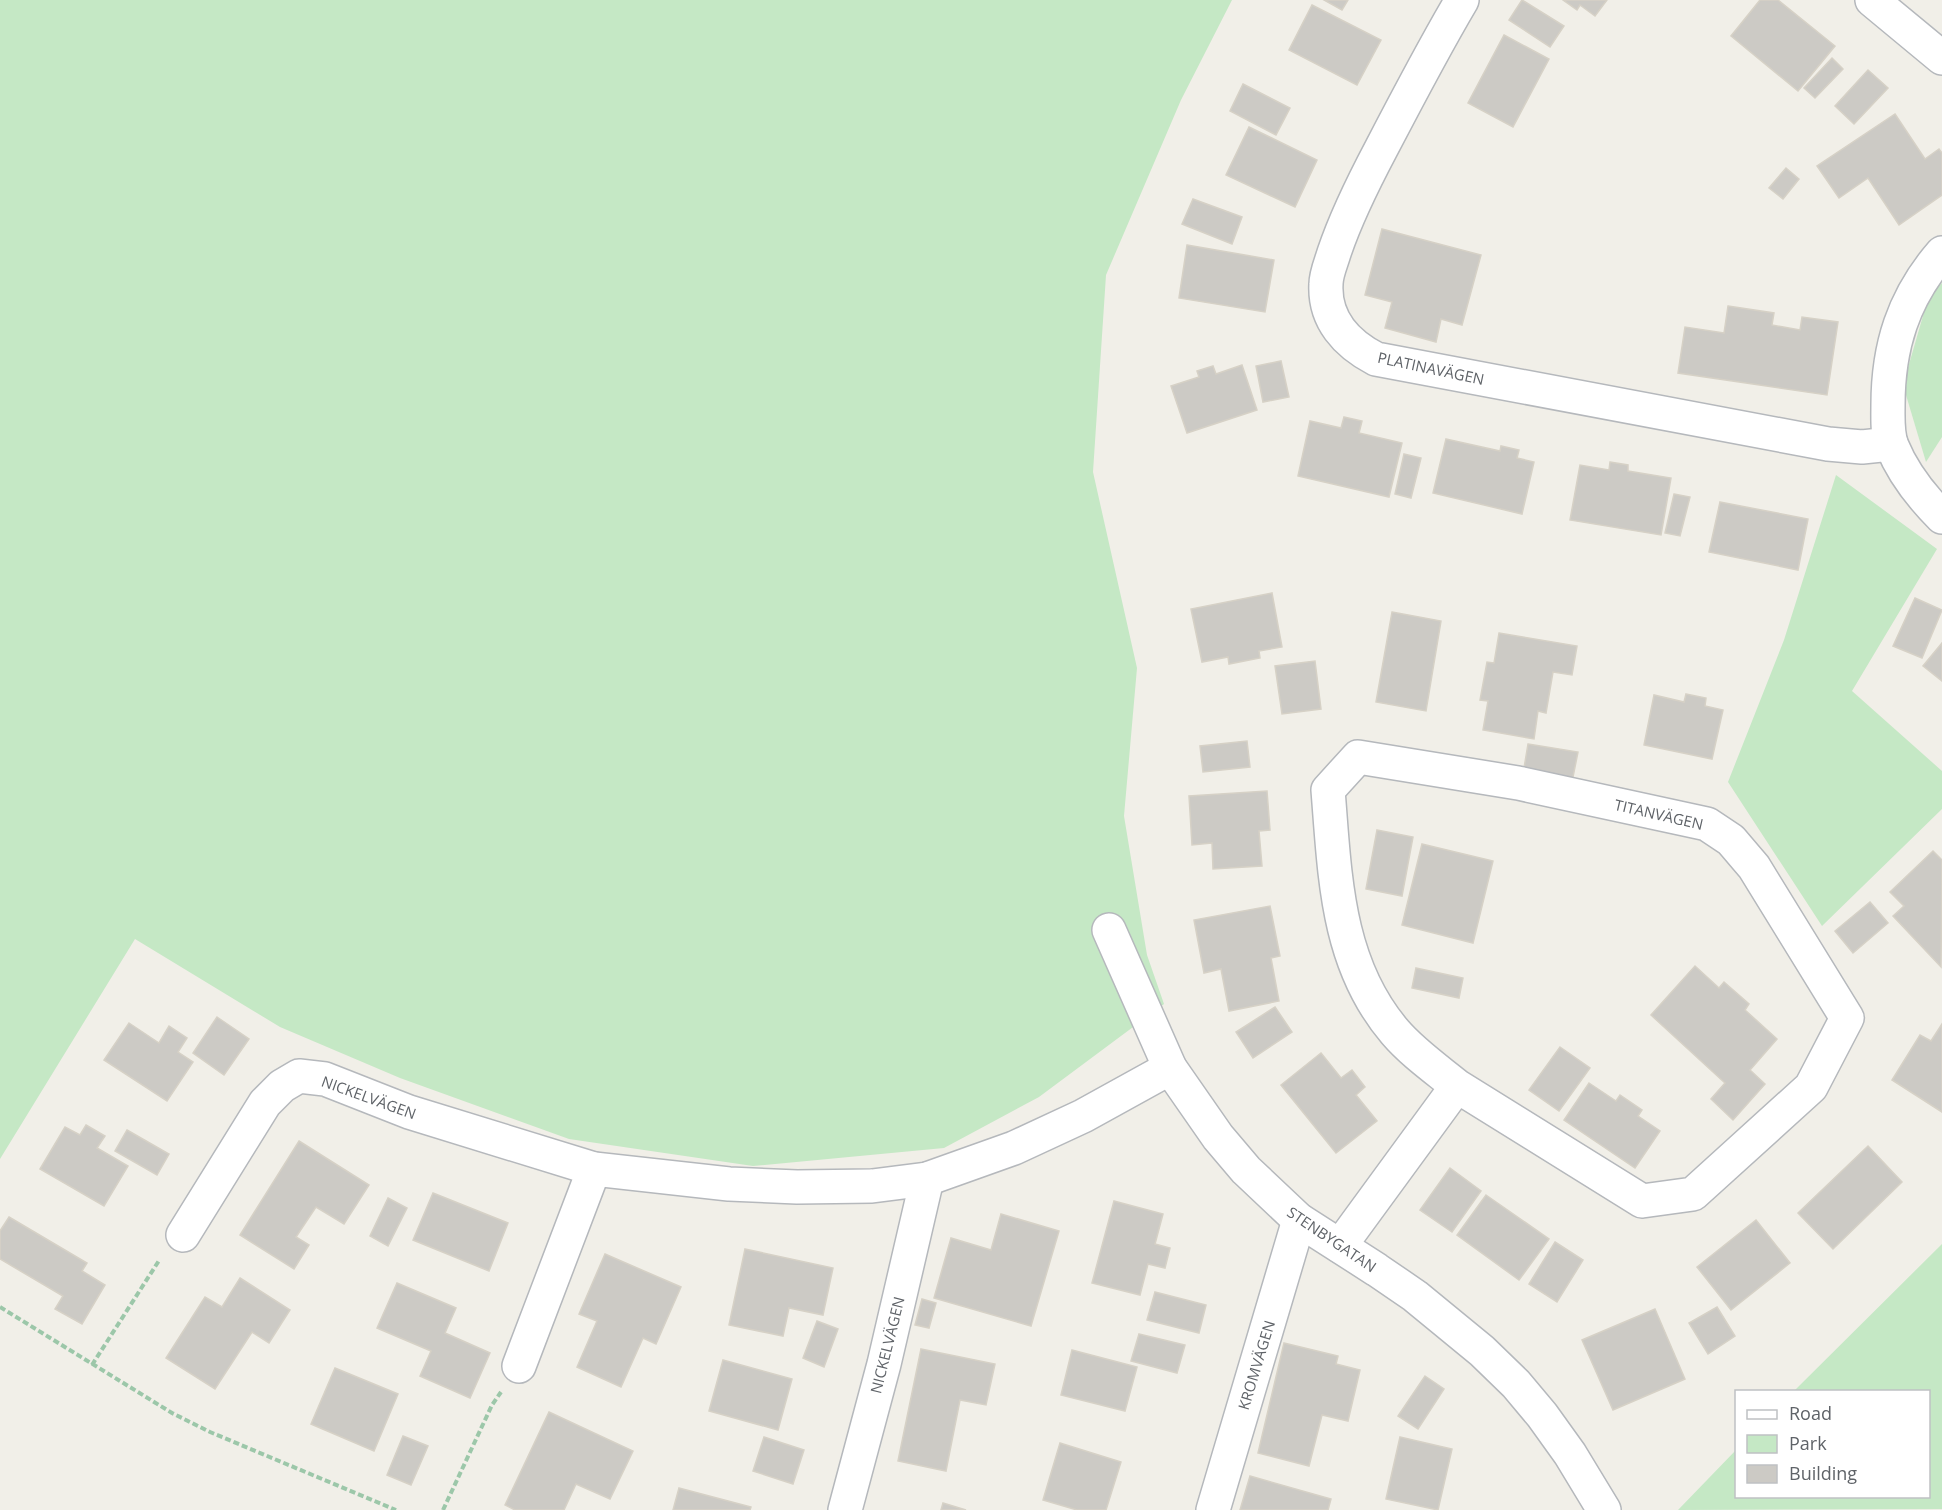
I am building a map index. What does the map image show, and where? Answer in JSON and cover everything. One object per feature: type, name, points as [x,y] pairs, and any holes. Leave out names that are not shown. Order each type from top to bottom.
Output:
[{"type":"street","name":"PLATINAVÄGEN","points":[[1462,0],[1365,178],[1341,231],[1326,284],[1333,321],[1344,337],[1358,349],[1376,359],[1828,444],[1862,447],[1891,444]]},
{"type":"street","points":[[1872,0],[1942,58]]},
{"type":"street","points":[[1942,253],[1912,295],[1900,324],[1888,377],[1888,422],[1891,444],[1908,475],[1929,504],[1942,517]]},
{"type":"street","name":"TITANVÄGEN","points":[[1358,756],[1518,783],[1707,824],[1731,840],[1754,867],[1847,1018],[1811,1087],[1693,1194],[1642,1201],[1456,1086],[1395,1032],[1372,998],[1344,933],[1337,895],[1328,790],[1358,756]]},
{"type":"street","name":"STENBYGATAN","points":[[1109,930],[1170,1068],[1232,1154],[1274,1198],[1299,1220],[1414,1296],[1482,1351],[1516,1384],[1542,1415],[1570,1454],[1604,1510]]},
{"type":"street","name":"NICKELVÄGEN","points":[[183,1235],[265,1103],[282,1086],[299,1076],[325,1079],[409,1112],[594,1169],[729,1184],[798,1187],[872,1185],[927,1179],[1014,1148],[1083,1116],[1170,1068]]},
{"type":"street","points":[[1340,1246],[1456,1086]]},
{"type":"street","points":[[519,1366],[594,1169]]},
{"type":"street","name":"NICKELVÄGEN","points":[[845,1510],[884,1364],[927,1179]]},
{"type":"street","name":"KROMVÄGEN","points":[[1213,1510],[1299,1220]]},
{"type":"path","points":[[92,1365],[157,1262],[183,1235]]},
{"type":"path","points":[[0,1307],[172,1413],[210,1432],[396,1510]]},
{"type":"path","points":[[443,1510],[492,1405],[519,1366]]},
{"type":"green space","points":[[0,0],[1232,0],[1181,100],[1106,275],[1093,472],[1137,668],[1124,816],[1147,955],[1164,1004],[1039,1097],[944,1148],[753,1166],[569,1139],[400,1078],[280,1027],[135,939],[0,1159]]},
{"type":"green space","points":[[1942,283],[1942,437],[1926,462],[1903,385],[1929,295]]},
{"type":"green space","points":[[1836,475],[1937,549],[1852,691],[1942,771],[1942,809],[1822,926],[1728,782],[1784,640]]},
{"type":"green space","points":[[1942,1244],[1942,1509],[1678,1510],[1735,1451],[1735,1498],[1930,1498],[1930,1390],[1795,1390]]},
{"type":"building","points":[[1324,0],[1348,0],[1342,10]]},
{"type":"building","points":[[1522,0],[1564,26],[1550,47],[1509,20]]},
{"type":"building","points":[[1563,0],[1607,0],[1595,16],[1580,5],[1577,10]]},
{"type":"building","points":[[1760,0],[1778,0],[1835,46],[1798,91],[1731,36]]},
{"type":"building","points":[[1312,5],[1381,40],[1357,85],[1289,50]]},
{"type":"building","points":[[1504,35],[1549,59],[1513,127],[1468,103]]},
{"type":"building","points":[[1832,58],[1843,69],[1815,98],[1804,88]]},
{"type":"building","points":[[1868,70],[1888,88],[1854,124],[1835,106]]},
{"type":"building","points":[[1243,84],[1290,108],[1276,135],[1230,111]]},
{"type":"building","points":[[1895,114],[1925,159],[1939,149],[1942,153],[1942,195],[1899,225],[1868,178],[1839,198],[1817,166]]},
{"type":"building","points":[[1249,127],[1317,160],[1295,207],[1226,175]]},
{"type":"building","points":[[1786,168],[1799,179],[1783,199],[1769,188]]},
{"type":"building","points":[[1193,199],[1242,217],[1232,244],[1182,224]]},
{"type":"building","points":[[1382,229],[1481,255],[1462,325],[1441,319],[1436,342],[1385,328],[1392,302],[1365,295]]},
{"type":"building","points":[[1187,245],[1274,260],[1265,312],[1179,298]]},
{"type":"building","points":[[1728,306],[1774,313],[1772,325],[1800,330],[1802,317],[1838,322],[1827,395],[1678,373],[1685,327],[1724,333]]},
{"type":"building","points":[[1281,361],[1289,397],[1263,402],[1256,366]]},
{"type":"building","points":[[1242,365],[1257,410],[1187,433],[1171,386],[1199,377],[1197,371],[1213,366],[1216,374]]},
{"type":"building","points":[[1344,417],[1362,421],[1359,433],[1402,443],[1389,497],[1298,476],[1310,421],[1341,428]]},
{"type":"building","points":[[1446,439],[1500,451],[1501,446],[1519,450],[1517,458],[1534,462],[1522,514],[1433,493]]},
{"type":"building","points":[[1404,454],[1421,458],[1411,498],[1395,494]]},
{"type":"building","points":[[1610,462],[1628,465],[1628,471],[1671,478],[1661,535],[1570,520],[1580,465],[1609,470]]},
{"type":"building","points":[[1674,494],[1690,497],[1680,536],[1665,533]]},
{"type":"building","points":[[1720,502],[1808,519],[1798,570],[1709,552]]},
{"type":"building","points":[[1272,593],[1282,647],[1259,651],[1260,658],[1229,664],[1228,657],[1202,662],[1191,609]]},
{"type":"building","points":[[1915,598],[1942,610],[1922,658],[1893,646]]},
{"type":"building","points":[[1392,612],[1441,621],[1426,711],[1376,702]]},
{"type":"building","points":[[1499,633],[1577,646],[1572,675],[1553,672],[1546,713],[1538,711],[1534,739],[1483,730],[1488,701],[1480,700],[1487,662],[1494,663]]},
{"type":"building","points":[[1942,643],[1942,681],[1923,666]]},
{"type":"building","points":[[1315,661],[1321,709],[1282,714],[1275,666]]},
{"type":"building","points":[[1686,694],[1706,698],[1705,706],[1723,710],[1712,759],[1644,745],[1654,695],[1684,702]]},
{"type":"building","points":[[1247,741],[1250,767],[1203,772],[1200,746]]},
{"type":"building","points":[[1528,744],[1578,752],[1572,782],[1523,774]]},
{"type":"building","points":[[1267,791],[1270,830],[1259,831],[1262,866],[1213,869],[1212,843],[1192,845],[1189,796]]},
{"type":"building","points":[[1377,830],[1413,837],[1402,896],[1366,889]]},
{"type":"building","points":[[1422,844],[1493,861],[1473,943],[1402,925]]},
{"type":"building","points":[[1933,851],[1942,860],[1941,967],[1893,916],[1904,906],[1890,892]]},
{"type":"building","points":[[1870,902],[1888,923],[1853,953],[1835,931]]},
{"type":"building","points":[[1270,906],[1280,956],[1271,958],[1279,1001],[1229,1011],[1221,969],[1204,973],[1194,920]]},
{"type":"building","points":[[1695,966],[1719,988],[1724,982],[1749,1004],[1745,1010],[1777,1039],[1750,1070],[1765,1084],[1733,1120],[1711,1099],[1725,1083],[1651,1015]]},
{"type":"building","points":[[1416,968],[1463,978],[1459,998],[1412,988]]},
{"type":"building","points":[[1275,1007],[1292,1032],[1253,1058],[1236,1032]]},
{"type":"building","points":[[217,1017],[249,1039],[224,1075],[193,1053]]},
{"type":"building","points":[[129,1023],[159,1043],[169,1026],[187,1038],[178,1052],[193,1062],[167,1101],[104,1060]]},
{"type":"building","points":[[1942,1024],[1942,1112],[1892,1080],[1920,1035],[1931,1041]]},
{"type":"building","points":[[1560,1047],[1590,1068],[1559,1111],[1529,1090]]},
{"type":"building","points":[[1321,1053],[1341,1078],[1352,1070],[1365,1087],[1356,1095],[1377,1121],[1336,1153],[1281,1085]]},
{"type":"building","points":[[1589,1083],[1616,1101],[1620,1095],[1642,1110],[1638,1116],[1660,1131],[1635,1168],[1564,1120]]},
{"type":"building","points":[[86,1125],[105,1136],[97,1148],[128,1166],[104,1206],[40,1169],[65,1127],[80,1135]]},
{"type":"building","points":[[127,1130],[169,1154],[157,1175],[115,1151]]},
{"type":"building","points":[[299,1141],[369,1185],[344,1224],[316,1207],[296,1237],[309,1245],[294,1269],[240,1235]]},
{"type":"building","points":[[1868,1146],[1902,1182],[1833,1249],[1798,1213]]},
{"type":"building","points":[[1450,1168],[1481,1191],[1452,1232],[1420,1210]]},
{"type":"building","points":[[433,1193],[508,1223],[489,1271],[413,1240]]},
{"type":"building","points":[[1486,1195],[1549,1239],[1519,1280],[1457,1235]]},
{"type":"building","points":[[388,1198],[407,1208],[388,1246],[370,1236]]},
{"type":"building","points":[[1114,1201],[1163,1214],[1155,1244],[1170,1248],[1165,1268],[1148,1264],[1140,1295],[1092,1283]]},
{"type":"building","points":[[1001,1214],[1059,1231],[1031,1326],[934,1298],[951,1238],[991,1250]]},
{"type":"building","points":[[9,1217],[87,1263],[82,1271],[105,1285],[82,1324],[55,1309],[63,1296],[0,1259],[0,1231]]},
{"type":"building","points":[[1756,1220],[1790,1263],[1731,1310],[1697,1267]]},
{"type":"building","points":[[1555,1242],[1583,1260],[1557,1302],[1529,1284]]},
{"type":"building","points":[[745,1249],[833,1268],[823,1315],[789,1308],[783,1336],[729,1325]]},
{"type":"building","points":[[605,1254],[681,1287],[656,1344],[643,1338],[621,1387],[577,1367],[597,1321],[579,1314]]},
{"type":"building","points":[[240,1278],[290,1310],[269,1343],[252,1332],[215,1389],[166,1358],[205,1297],[222,1307]]},
{"type":"building","points":[[397,1283],[456,1308],[445,1333],[490,1353],[470,1398],[420,1376],[431,1351],[377,1328]]},
{"type":"building","points":[[1155,1292],[1206,1305],[1199,1333],[1147,1320]]},
{"type":"building","points":[[922,1299],[936,1303],[929,1328],[915,1325]]},
{"type":"building","points":[[1717,1307],[1735,1336],[1708,1354],[1689,1323]]},
{"type":"building","points":[[1655,1309],[1685,1379],[1613,1410],[1582,1340]]},
{"type":"building","points":[[817,1321],[838,1329],[824,1367],[803,1358]]},
{"type":"building","points":[[1139,1334],[1185,1345],[1177,1373],[1131,1361]]},
{"type":"building","points":[[1284,1343],[1338,1356],[1336,1364],[1360,1370],[1348,1421],[1322,1415],[1309,1466],[1258,1453]]},
{"type":"building","points":[[921,1349],[995,1364],[986,1405],[960,1400],[946,1471],[898,1461]]},
{"type":"building","points":[[1072,1350],[1137,1367],[1125,1411],[1061,1395]]},
{"type":"building","points":[[723,1360],[792,1379],[778,1430],[709,1411]]},
{"type":"building","points":[[335,1368],[398,1394],[374,1451],[311,1424]]},
{"type":"building","points":[[1425,1376],[1444,1389],[1418,1429],[1398,1416]]},
{"type":"building","points":[[549,1412],[633,1451],[610,1499],[576,1484],[564,1510],[515,1510],[505,1505]]},
{"type":"building","points":[[403,1436],[428,1446],[411,1485],[387,1475]]},
{"type":"building","points":[[764,1437],[804,1450],[793,1484],[753,1471]]},
{"type":"building","points":[[1400,1437],[1452,1449],[1438,1510],[1386,1499]]},
{"type":"building","points":[[1060,1443],[1121,1462],[1106,1510],[1077,1510],[1043,1500]]},
{"type":"building","points":[[1250,1476],[1331,1499],[1328,1510],[1240,1510]]},
{"type":"building","points":[[679,1488],[751,1507],[750,1510],[673,1510]]},
{"type":"building","points":[[943,1503],[966,1510],[941,1510]]}]
